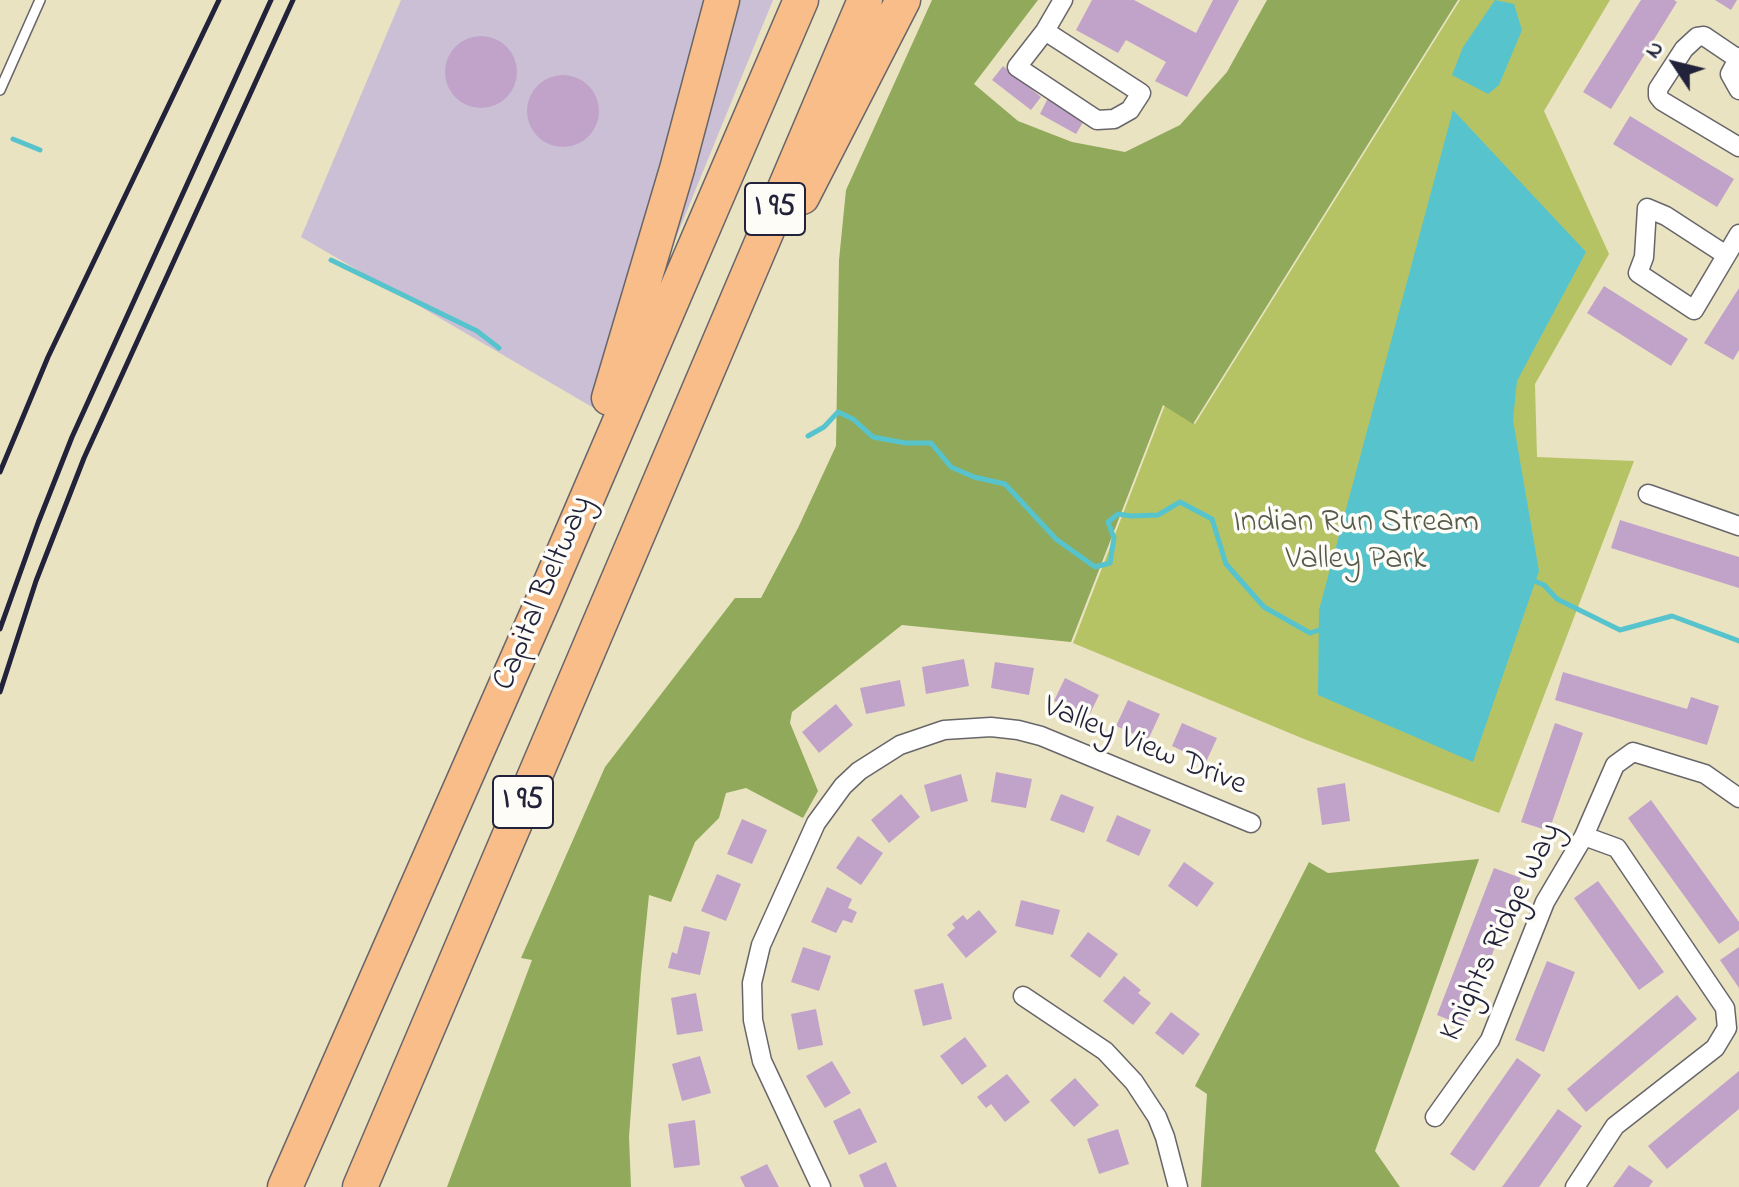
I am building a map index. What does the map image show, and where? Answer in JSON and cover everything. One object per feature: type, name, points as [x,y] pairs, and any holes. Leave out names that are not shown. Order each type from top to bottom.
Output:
[{"type":"highway","points":[[542,603],[637,307],[722,0]]},
{"type":"highway","name":"Capital Beltway","points":[[285,1187],[542,603],[801,0]]},
{"type":"highway","name":"Capital Beltway","points":[[360,1187],[865,0]]},
{"type":"highway","points":[[686,417],[903,0]]},
{"type":"street","points":[[1045,31],[1141,93],[1130,110],[1114,119],[1097,120],[1017,67],[1045,31],[1063,0]]},
{"type":"street","points":[[1739,90],[1730,74],[1738,58],[1704,36],[1697,37],[1684,49],[1658,89],[1658,96],[1739,147]]},
{"type":"street","points":[[1726,255],[1666,216],[1647,208],[1644,257],[1638,273],[1694,310],[1739,234]]},
{"type":"street","points":[[1648,494],[1739,526]]},
{"type":"street","name":"Valley View Drive","points":[[821,1187],[762,1061],[753,1020],[752,983],[761,945],[816,823],[843,786],[859,771],[900,745],[944,730],[969,727],[1018,730],[1041,736],[1251,823]]},
{"type":"street","name":"Knights Ridge Way","points":[[1435,1117],[1490,1040],[1545,902],[1584,836],[1615,765],[1633,752],[1705,774],[1739,798]]},
{"type":"street","points":[[1575,1187],[1615,1126],[1715,1048],[1727,1028],[1725,1008],[1617,848],[1584,836]]},
{"type":"street","points":[[1023,996],[1105,1051],[1134,1082],[1152,1108],[1165,1137],[1178,1187]]},
{"type":"lane","points":[[0,90],[40,0]]},
{"type":"shaded area","points":[[401,0],[773,0],[604,414],[301,237]]},
{"type":"green space","points":[[932,0],[1038,0],[974,84],[1018,121],[1072,142],[1125,152],[1180,125],[1227,72],[1267,0],[1458,0],[1193,424],[1163,405],[1071,642],[902,625],[792,712],[790,723],[818,791],[803,818],[746,788],[726,793],[719,818],[695,842],[671,902],[649,895],[629,1137],[631,1187],[447,1187],[532,960],[521,958],[605,767],[735,598],[761,598],[836,446],[839,260],[846,190]]},
{"type":"green space","name":"Indian Run Stream Valley Park","points":[[1460,0],[1610,0],[1544,111],[1609,254],[1535,384],[1537,457],[1634,461],[1499,813],[1304,739],[1073,643],[1165,405],[1195,424]]},
{"type":"green space","points":[[1479,859],[1375,1151],[1400,1187],[1201,1187],[1207,1094],[1195,1086],[1309,862],[1328,873]]},
{"type":"water","points":[[1495,0],[1514,4],[1522,30],[1499,85],[1488,94],[1452,75],[1463,47]]},
{"type":"water","points":[[1453,110],[1586,252],[1517,381],[1513,420],[1539,571],[1473,762],[1318,695],[1319,610]]},
{"type":"building","points":[[1092,0],[1134,0],[1196,33],[1213,0],[1239,0],[1187,97],[1155,81],[1166,62],[1126,40],[1118,53],[1076,30]]},
{"type":"building","points":[[1641,0],[1677,2],[1611,109],[1583,92]]},
{"type":"building","points":[[1715,0],[1737,0],[1731,10]]},
{"type":"building","points":[[481,36],[501,42],[511,52],[517,72],[511,92],[501,102],[481,108],[461,102],[451,92],[445,72],[451,52],[461,42]]},
{"type":"building","points":[[1003,66],[1041,97],[1031,110],[992,80]]},
{"type":"building","points":[[563,75],[583,81],[593,91],[599,111],[593,131],[583,141],[563,147],[543,141],[533,131],[527,111],[533,91],[543,81]]},
{"type":"building","points":[[1048,98],[1085,119],[1076,134],[1040,114]]},
{"type":"building","points":[[1630,116],[1734,179],[1717,207],[1613,144]]},
{"type":"building","points":[[1604,286],[1688,339],[1671,366],[1587,313]]},
{"type":"building","points":[[1739,288],[1739,350],[1733,360],[1704,343]]},
{"type":"building","points":[[1620,520],[1739,557],[1739,588],[1611,548]]},
{"type":"building","points":[[964,659],[969,686],[926,694],[922,667]]},
{"type":"building","points":[[995,662],[1034,668],[1029,695],[991,688]]},
{"type":"building","points":[[1563,672],[1687,709],[1691,697],[1719,706],[1707,745],[1555,700]]},
{"type":"building","points":[[1065,678],[1099,695],[1088,718],[1054,701]]},
{"type":"building","points":[[900,680],[905,706],[866,714],[860,688]]},
{"type":"building","points":[[1128,700],[1160,714],[1148,740],[1116,726]]},
{"type":"building","points":[[836,704],[853,725],[819,753],[802,732]]},
{"type":"building","points":[[1182,723],[1217,738],[1206,762],[1172,746]]},
{"type":"building","points":[[1555,723],[1583,733],[1549,831],[1521,822]]},
{"type":"building","points":[[996,772],[1032,779],[1026,808],[991,802]]},
{"type":"building","points":[[961,774],[968,801],[931,812],[924,785]]},
{"type":"building","points":[[1345,783],[1350,821],[1322,825],[1317,788]]},
{"type":"building","points":[[901,794],[920,817],[889,843],[871,820]]},
{"type":"building","points":[[1061,794],[1094,807],[1084,833],[1050,820]]},
{"type":"building","points":[[1651,800],[1739,922],[1739,930],[1719,944],[1628,818]]},
{"type":"building","points":[[1117,815],[1151,830],[1139,856],[1106,841]]},
{"type":"building","points":[[742,819],[767,830],[752,864],[727,854]]},
{"type":"building","points":[[858,836],[883,853],[861,885],[836,868]]},
{"type":"building","points":[[1184,862],[1214,883],[1197,907],[1168,886]]},
{"type":"building","points":[[1494,868],[1521,878],[1465,1026],[1437,1015]]},
{"type":"building","points":[[717,874],[741,884],[726,921],[701,911]]},
{"type":"building","points":[[1598,881],[1664,972],[1639,990],[1574,898]]},
{"type":"building","points":[[827,887],[852,899],[848,908],[857,912],[852,923],[843,920],[836,933],[811,922]]},
{"type":"building","points":[[1021,900],[1060,910],[1053,935],[1015,926]]},
{"type":"building","points":[[979,910],[997,932],[966,958],[947,935],[955,928],[952,924],[963,915],[967,920]]},
{"type":"building","points":[[684,926],[710,932],[700,975],[668,968],[672,952],[677,954]]},
{"type":"building","points":[[1088,932],[1118,954],[1100,978],[1070,956]]},
{"type":"building","points":[[803,947],[831,956],[819,991],[791,982]]},
{"type":"building","points":[[1739,947],[1739,988],[1720,960]]},
{"type":"building","points":[[1547,961],[1575,972],[1544,1052],[1515,1040]]},
{"type":"building","points":[[1124,976],[1151,1003],[1133,1025],[1103,1001]]},
{"type":"building","points":[[943,983],[952,1019],[923,1026],[914,990]]},
{"type":"building","points":[[696,993],[703,1031],[677,1035],[671,998]]},
{"type":"building","points":[[1677,995],[1697,1019],[1586,1112],[1567,1089]]},
{"type":"building","points":[[816,1009],[823,1045],[798,1050],[791,1014]]},
{"type":"building","points":[[1171,1012],[1200,1034],[1183,1055],[1155,1033]]},
{"type":"building","points":[[965,1037],[987,1066],[962,1085],[940,1056]]},
{"type":"building","points":[[700,1056],[711,1093],[682,1101],[672,1064]]},
{"type":"building","points":[[1517,1058],[1541,1075],[1474,1171],[1450,1154]]},
{"type":"building","points":[[832,1061],[851,1093],[825,1108],[806,1076]]},
{"type":"building","points":[[1739,1071],[1739,1109],[1667,1169],[1648,1146]]},
{"type":"building","points":[[1007,1074],[1030,1102],[1005,1122],[991,1104],[986,1108],[977,1097]]},
{"type":"building","points":[[1075,1078],[1099,1105],[1074,1127],[1050,1100]]},
{"type":"building","points":[[860,1108],[877,1142],[849,1155],[833,1121]]},
{"type":"building","points":[[1558,1109],[1582,1126],[1539,1187],[1502,1187]]},
{"type":"building","points":[[695,1120],[700,1165],[674,1168],[668,1124]]},
{"type":"building","points":[[1118,1129],[1129,1164],[1099,1174],[1087,1139]]},
{"type":"building","points":[[886,1162],[897,1187],[864,1187],[859,1175]]},
{"type":"building","points":[[767,1164],[779,1187],[745,1187],[740,1177]]},
{"type":"building","points":[[1629,1165],[1653,1181],[1649,1187],[1613,1187]]},
{"type":"waterway","points":[[13,139],[40,150]]},
{"type":"waterway","points":[[331,260],[477,331],[499,348]]},
{"type":"waterway","points":[[808,436],[824,427],[838,412],[853,419],[873,437],[905,443],[931,443],[951,467],[974,477],[1005,484],[1056,539],[1095,567],[1110,563],[1114,538],[1108,522],[1118,514],[1158,515],[1180,502],[1212,519],[1226,564],[1264,607],[1310,633],[1325,628]]},
{"type":"waterway","points":[[1532,580],[1544,585],[1557,599],[1620,630],[1672,616],[1739,641]]},
{"type":"railway","points":[[0,472],[48,357],[219,0]]},
{"type":"railway","points":[[0,629],[72,437],[271,0]]},
{"type":"railway","points":[[0,692],[36,581],[84,458],[293,0]]}]
